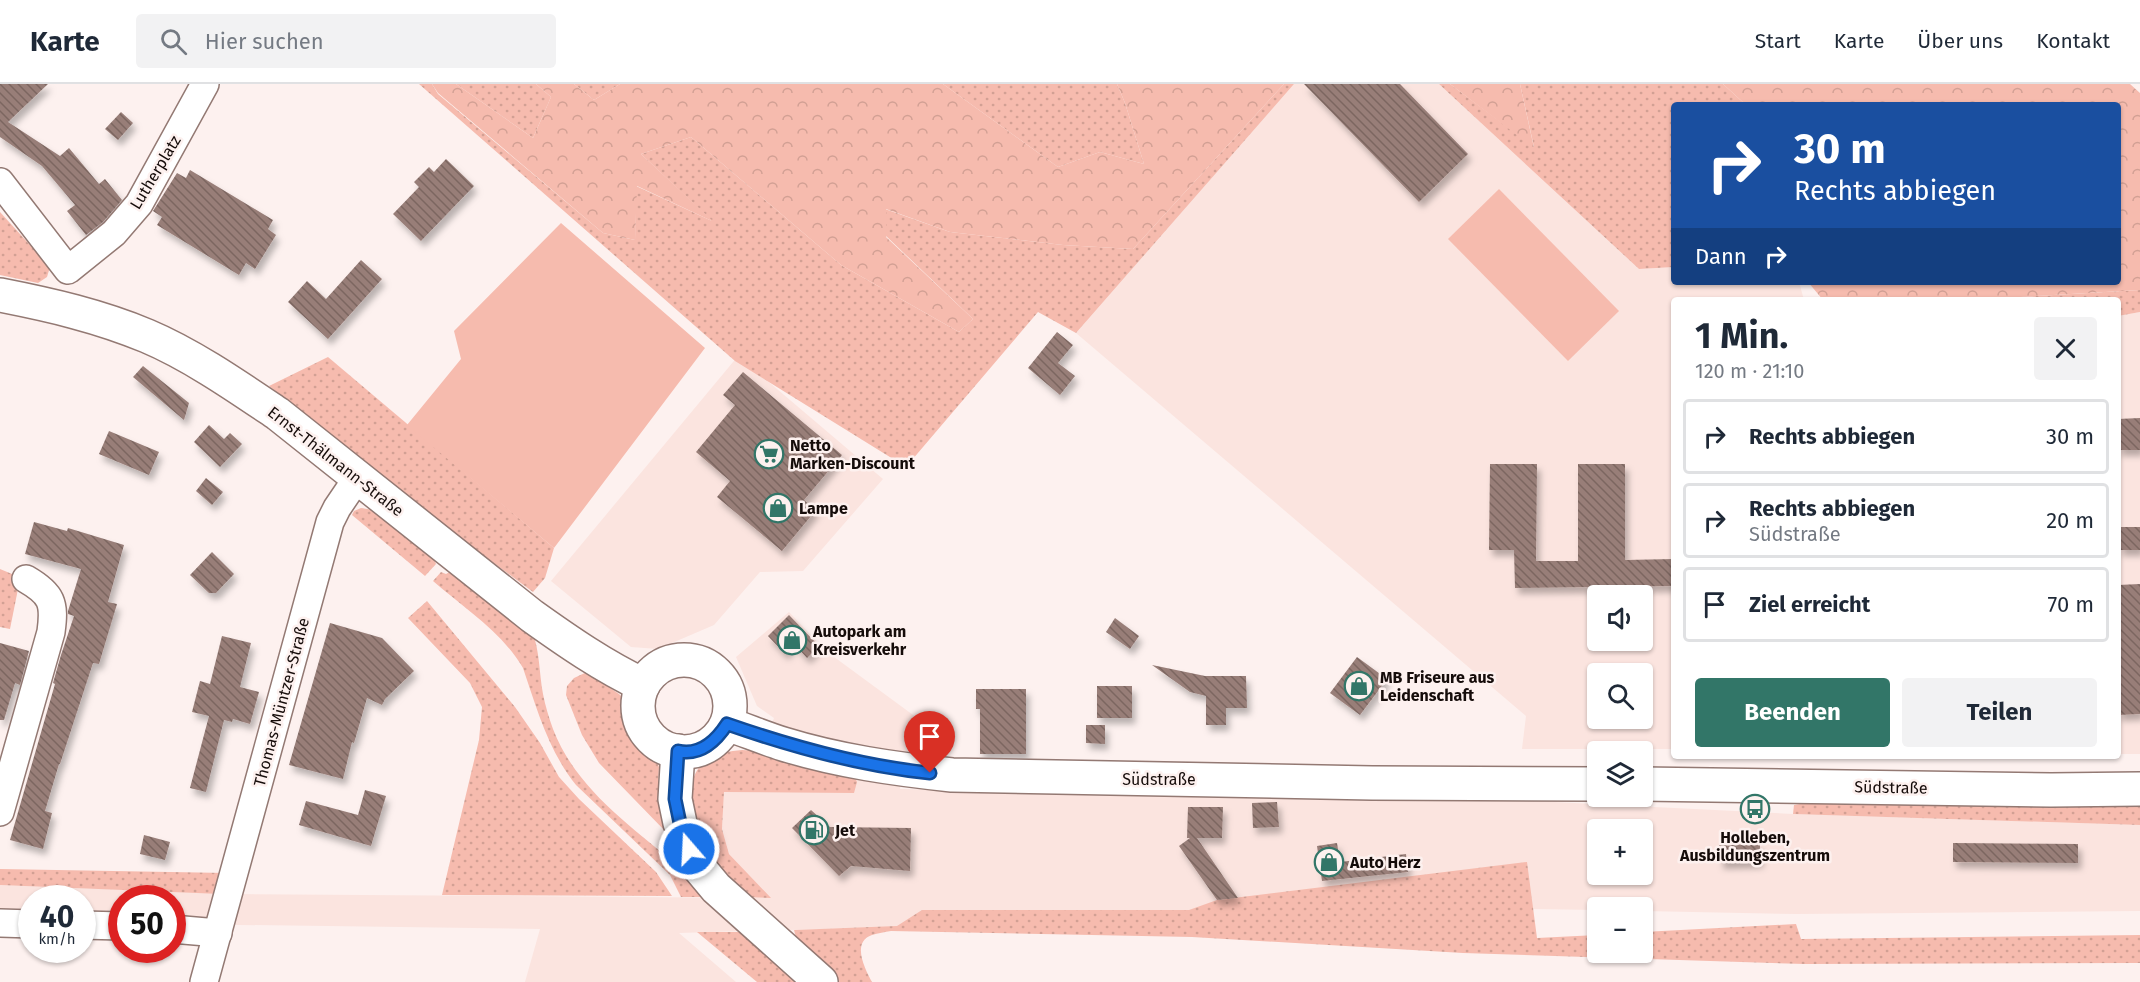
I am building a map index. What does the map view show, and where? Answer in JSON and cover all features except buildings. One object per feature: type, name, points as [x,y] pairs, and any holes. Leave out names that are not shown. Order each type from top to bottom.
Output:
[{"type":"main road","name":"Ernst-Thälmann-Straße","points":[[0,295],[59,306],[102,319],[149,337],[228,381],[278,414],[532,616],[616,672],[643,685]]},
{"type":"main road","points":[[680,660],[695,662],[710,668],[721,679],[728,693],[730,708],[727,724],[709,745],[696,751],[669,750],[657,744],[641,723],[638,710],[643,685],[652,673],[665,664],[680,660]]},
{"type":"main road","name":"Südstraße","points":[[727,724],[820,754],[909,771],[952,775],[1372,783],[1587,784]]},
{"type":"main road","points":[[678,751],[675,799],[680,823],[696,864],[716,888],[821,982]]},
{"type":"main road","name":"Südstraße","points":[[1653,784],[2051,790],[2140,789]]},
{"type":"street","name":"Lutherplatz","points":[[0,182],[68,270],[114,233],[139,204],[205,84]]},
{"type":"street","name":"Thomas-Müntzer-Straße","points":[[204,982],[330,522],[358,477]]},
{"type":"street","points":[[0,812],[51,632],[54,614],[50,598],[26,579]]},
{"type":"street","points":[[0,923],[18,924]]},
{"type":"street","points":[[186,930],[218,933]]},
{"type":"shaded area","points":[[1294,84],[1439,84],[1639,269],[1671,267],[1671,285],[1800,285],[1803,297],[1671,297],[1671,749],[1653,749],[1653,741],[1587,741],[1587,749],[1522,749],[1526,716],[1076,333]]},
{"type":"shaded area","points":[[2140,312],[2140,754],[2121,754],[2121,315]]},
{"type":"shaded area","points":[[738,356],[883,479],[803,571],[760,572],[714,625],[658,649],[631,647],[551,581]]},
{"type":"shaded area","points":[[789,612],[826,651],[924,723],[904,760],[900,789],[1515,800],[1587,804],[1587,807],[1653,807],[1793,814],[2140,825],[2140,911],[1796,914],[1653,911],[1653,897],[1587,897],[1587,910],[1533,909],[679,933],[736,982],[525,982],[540,929],[186,924],[186,892],[770,898],[729,854],[722,829],[724,792],[754,771],[774,718],[757,706],[736,657]]},
{"type":"shaded area","points":[[0,885],[18,886],[18,919],[0,918]]},
{"type":"shaded area","points":[[96,889],[108,889],[108,922],[96,921]]},
{"type":"green space","points":[[419,84],[432,84],[438,94],[603,233],[635,240],[636,186],[712,221],[641,154],[691,137],[841,265],[959,332],[973,319],[886,236],[885,209],[950,232],[1063,245],[1133,249],[1284,84],[1294,84],[1076,333],[1038,312],[906,467],[735,361]]},
{"type":"green space","points":[[432,84],[456,84],[533,138],[551,97],[536,84],[574,84],[594,100],[620,84],[943,84],[1058,167],[1100,152],[1144,164],[1117,84],[1284,84],[1133,249],[1063,245],[950,232],[886,209],[886,237],[973,319],[959,332],[841,265],[691,137],[641,154],[714,222],[637,186],[635,240],[603,233],[438,93]]},
{"type":"green space","points":[[456,84],[536,84],[551,97],[533,138]]},
{"type":"green space","points":[[574,84],[620,84],[594,100]]},
{"type":"green space","points":[[943,84],[1117,84],[1144,164],[1100,152],[1058,167]]},
{"type":"green space","points":[[1439,84],[1450,84],[1534,147],[1520,84],[1723,84],[1743,102],[1671,102],[1671,267],[1639,269]]},
{"type":"green space","points":[[1450,84],[1520,84],[1534,148]]},
{"type":"green space","points":[[1723,84],[2130,84],[2140,93],[2140,290],[2020,297],[1820,297],[1810,285],[2121,285],[2121,102],[1743,102]]},
{"type":"green space","points":[[1499,189],[1619,311],[1568,361],[1448,239]]},
{"type":"green space","points":[[0,212],[50,267],[47,277],[38,283],[0,275]]},
{"type":"green space","points":[[561,223],[705,348],[554,548],[407,425],[461,359],[454,331]]},
{"type":"green space","points":[[2140,290],[2140,312],[2121,315],[2121,297],[2020,297]]},
{"type":"green space","points":[[328,357],[554,548],[545,578],[533,592],[464,541],[269,386]]},
{"type":"green space","points":[[361,508],[380,511],[432,554],[436,564],[425,576],[352,515],[354,511]]},
{"type":"green space","points":[[0,569],[12,574],[19,584],[10,629],[0,627]]},
{"type":"green space","points":[[453,570],[532,631],[537,646],[543,694],[553,729],[576,770],[606,805],[678,866],[682,874],[707,897],[681,897],[670,875],[576,785],[558,758],[523,668],[514,655],[482,621],[433,581],[441,572],[446,574]]},
{"type":"green space","points":[[427,601],[515,707],[540,743],[559,777],[656,872],[672,896],[442,895],[479,740],[482,707],[470,683],[408,618]]},
{"type":"green space","points":[[587,672],[627,702],[639,738],[655,757],[659,767],[658,788],[661,811],[667,833],[599,763],[582,735],[566,695],[567,686],[574,678]]},
{"type":"green space","points":[[742,750],[757,751],[853,773],[857,782],[854,793],[724,792],[722,829],[729,854],[771,898],[741,897],[717,872],[710,863],[699,839],[692,810],[692,781],[698,769],[715,756]]},
{"type":"green space","points":[[1834,798],[2140,801],[2140,825],[1793,814],[1794,805]]},
{"type":"green space","points":[[1527,862],[1537,938],[1587,936],[1587,957],[1463,953],[1192,937],[891,931],[872,935],[862,943],[862,956],[872,982],[838,982],[806,953],[794,930],[897,926],[922,910],[1189,910],[1217,900]]},
{"type":"green space","points":[[0,869],[227,873],[221,894],[186,893],[186,885],[108,885],[108,889],[96,889],[96,885],[0,885]]},
{"type":"green space","points":[[1796,924],[1801,939],[2140,935],[2140,963],[1805,964],[1653,959],[1653,931]]},
{"type":"green space","points":[[697,932],[751,932],[810,982],[757,982]]},
{"type":"place","name":"Netto Marken-Discount","points":[[769,454]]},
{"type":"place","name":"Lampe","points":[[778,508]]},
{"type":"place","name":"Autopark am Kreisverkehr","points":[[792,640]]},
{"type":"place","name":"MB Friseure aus Leidenschaft","points":[[1359,686]]},
{"type":"place","name":"Holleben, Ausbildungszentrum","points":[[1755,809]]},
{"type":"place","name":"Jet","points":[[814,830]]},
{"type":"place","name":"Auto Herz","points":[[1329,862]]},
{"type":"route","points":[[689,849],[675,799],[678,751],[696,751],[709,745],[727,724],[820,754],[871,765],[930,773]]}]
